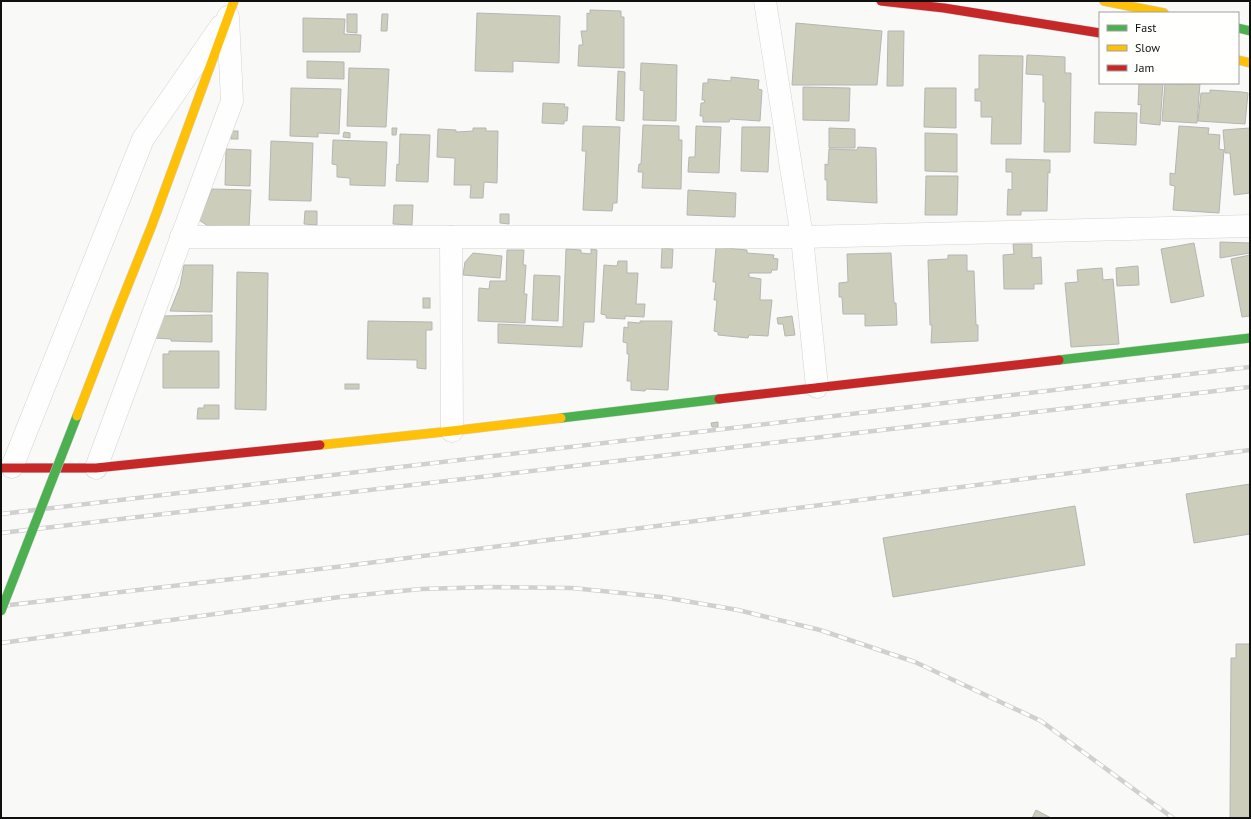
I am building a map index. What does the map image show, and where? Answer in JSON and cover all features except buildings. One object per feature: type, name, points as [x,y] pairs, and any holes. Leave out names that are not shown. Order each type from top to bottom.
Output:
[{"type":"street","points":[[765,1],[802,236],[817,387]]},
{"type":"street","points":[[881,1],[944,5],[1099,33]]},
{"type":"street","points":[[1104,1],[1159,12]]},
{"type":"street","points":[[96,468],[232,101],[231,9]]},
{"type":"street","points":[[1,611],[116,314],[152,226],[231,9]]},
{"type":"street","points":[[231,9],[143,139],[6,468],[96,468],[452,431],[817,387],[1250,338]]},
{"type":"street","points":[[1239,28],[1250,30]]},
{"type":"street","points":[[1239,60],[1250,63]]},
{"type":"street","points":[[181,237],[802,236],[1250,226]]},
{"type":"street","points":[[451,237],[452,431]]},
{"type":"railway","points":[[1,514],[1250,367]]},
{"type":"railway","points":[[1,533],[1250,387]]},
{"type":"railway","points":[[1,606],[345,566],[1250,450]]},
{"type":"railway","points":[[1,643],[340,597],[421,589],[490,587],[572,588],[662,597],[738,610],[820,630],[915,662],[1041,721],[1173,818]]},
{"type":"traffic: fast","points":[[1239,28],[1250,31]]},
{"type":"traffic: fast","points":[[1059,360],[1250,338]]},
{"type":"traffic: fast","points":[[561,418],[719,399]]},
{"type":"traffic: fast","points":[[1,611],[77,416]]},
{"type":"traffic: slow","points":[[116,315],[152,225],[234,1]]},
{"type":"traffic: slow","points":[[1104,1],[1159,12]]},
{"type":"traffic: slow","points":[[1239,60],[1250,63]]},
{"type":"traffic: slow","points":[[77,416],[116,315]]},
{"type":"traffic: slow","points":[[320,445],[561,418]]},
{"type":"traffic: jam","points":[[881,1],[944,8],[1099,33]]},
{"type":"traffic: jam","points":[[719,399],[1059,360]]},
{"type":"traffic: jam","points":[[1,468],[96,468],[320,445]]}]
